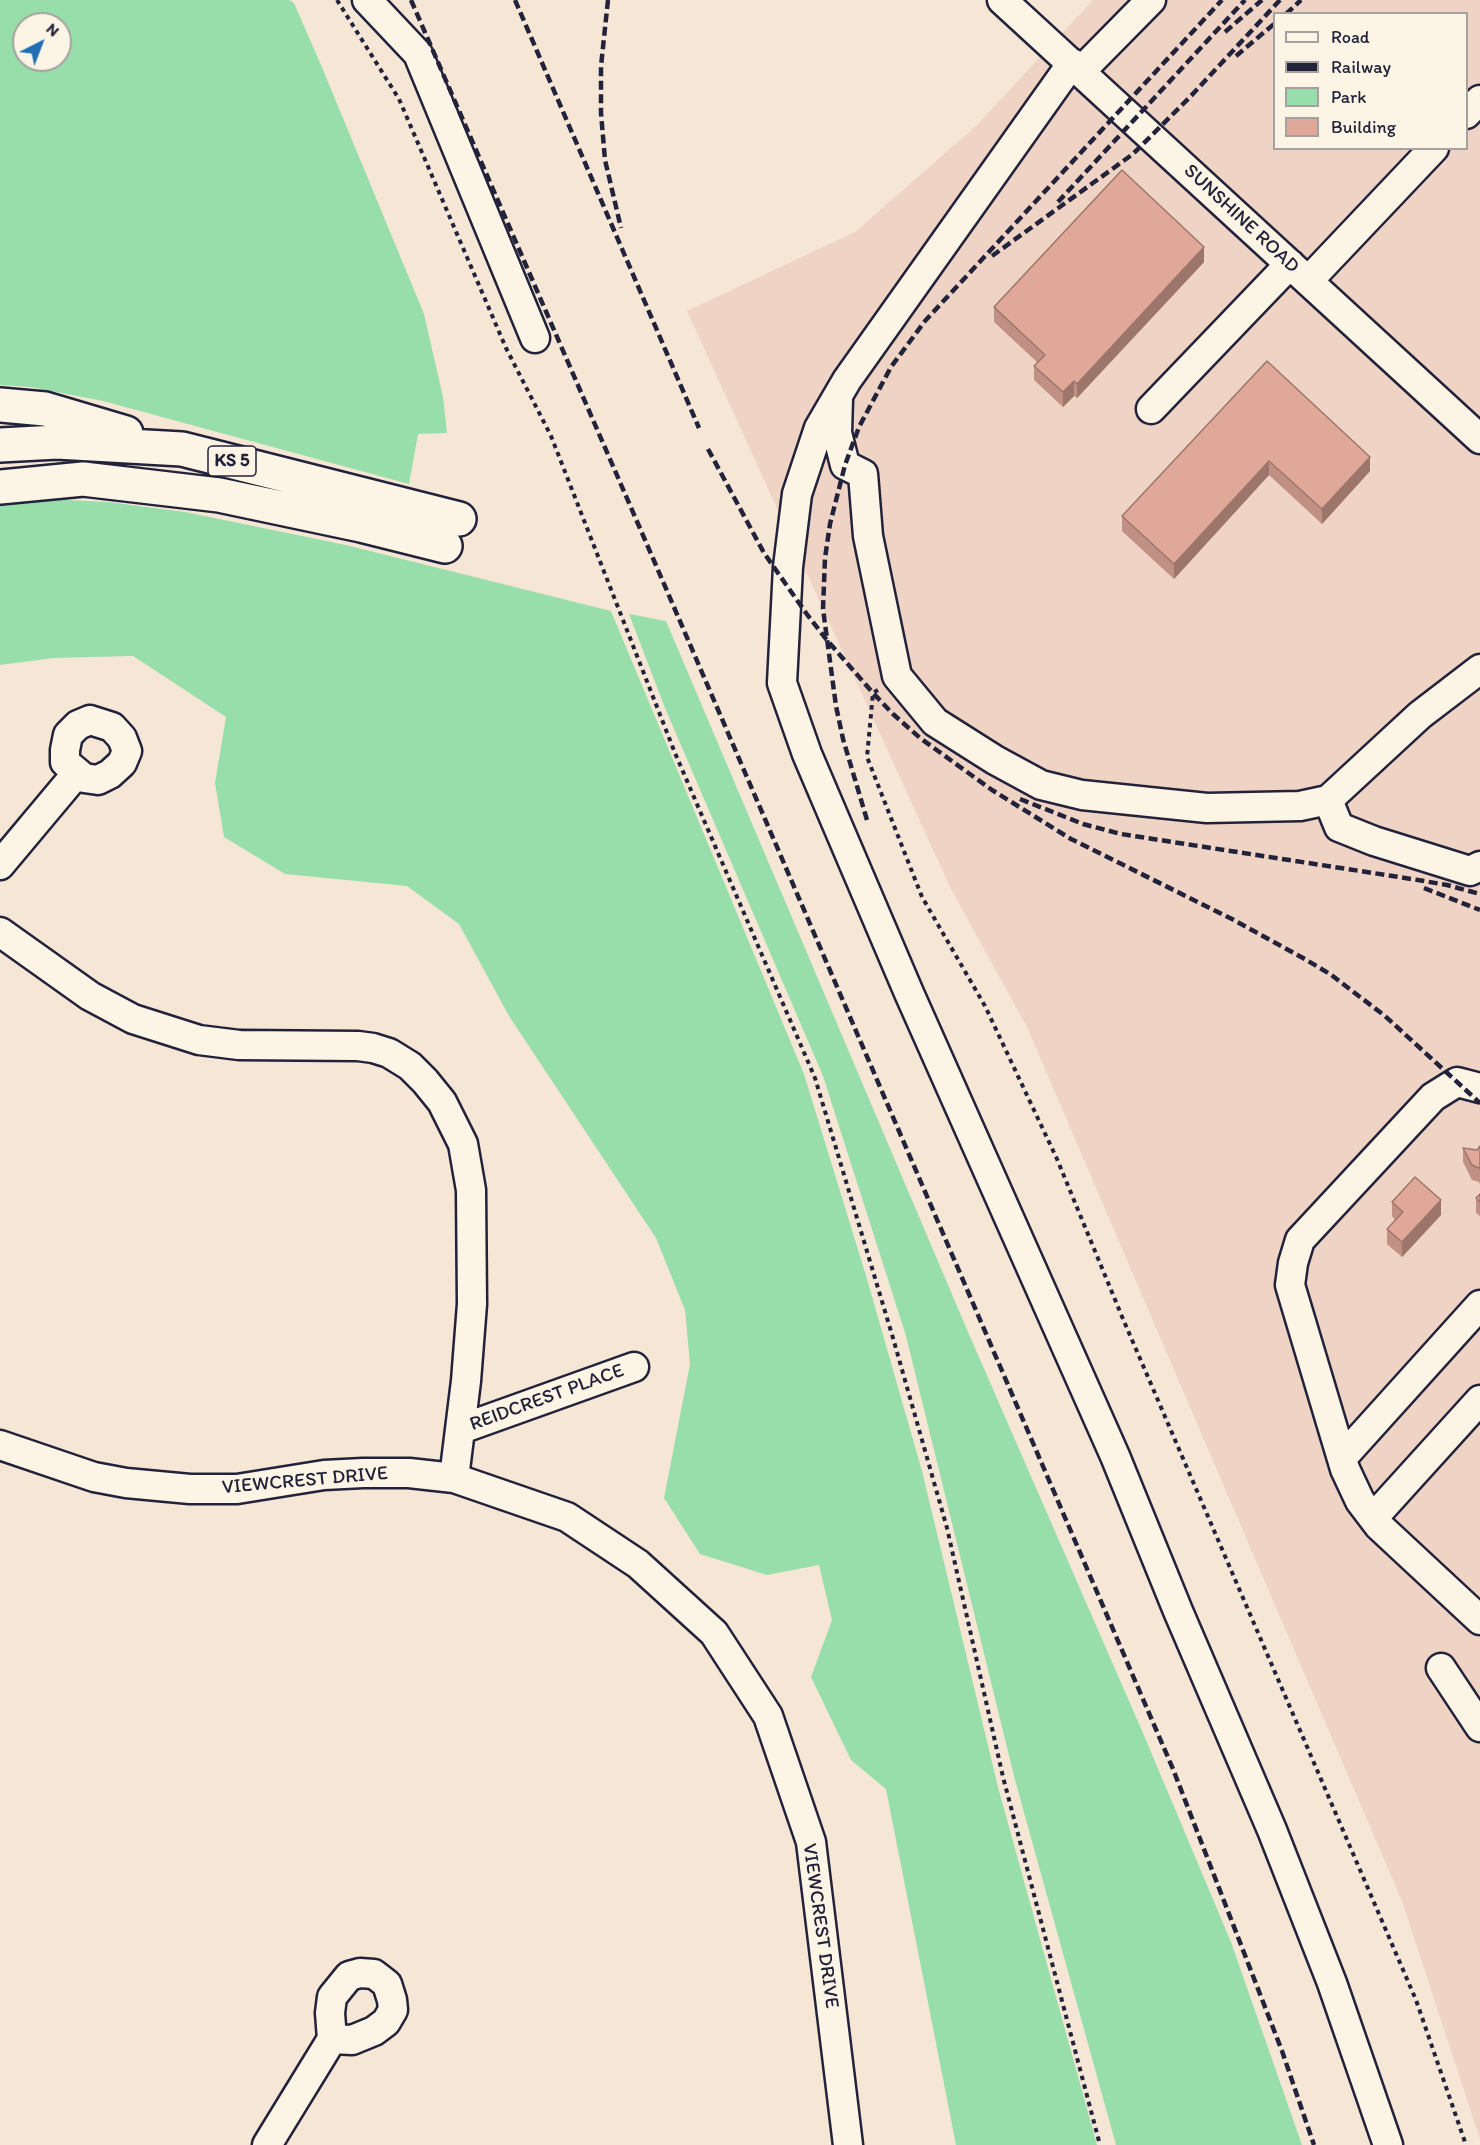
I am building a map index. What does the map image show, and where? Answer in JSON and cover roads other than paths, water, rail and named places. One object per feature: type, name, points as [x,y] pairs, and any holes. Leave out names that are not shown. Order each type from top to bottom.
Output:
[{"type":"highway","points":[[0,405],[45,409],[182,449]]},
{"type":"highway","name":"KS 5","points":[[0,446],[57,442],[182,449],[452,533],[361,525],[219,495],[83,479],[0,487]]},
{"type":"street","points":[[366,0],[418,54],[535,338]]},
{"type":"street","name":"SUNSHINE ROAD","points":[[1002,0],[1480,439]]},
{"type":"street","points":[[1151,0],[1076,67],[839,392],[819,428],[797,494],[788,567],[782,683],[807,754],[909,993],[1114,1456],[1272,1830],[1332,1983],[1388,2145]]},
{"type":"street","points":[[1468,113],[1480,100]]},
{"type":"street","points":[[1151,409],[1432,150]]},
{"type":"street","points":[[839,392],[837,433],[844,465],[863,474],[868,536],[897,676],[935,722],[1041,785],[1082,795],[1207,808],[1300,806],[1328,800],[1420,715],[1480,669]]},
{"type":"street","points":[[0,865],[76,773]]},
{"type":"street","points":[[1328,800],[1339,827],[1374,841],[1470,872],[1480,866]]},
{"type":"street","points":[[0,933],[90,996],[133,1019],[199,1040],[239,1045],[373,1048],[389,1053],[410,1065],[425,1081],[442,1102],[463,1144],[471,1191],[472,1304],[461,1429],[454,1478]]},
{"type":"street","points":[[1480,1088],[1457,1082],[1433,1097],[1300,1240],[1293,1263],[1290,1285],[1342,1458],[1360,1501],[1373,1518],[1480,1620]]},
{"type":"street","points":[[1342,1458],[1480,1305]]},
{"type":"street","name":"REIDCREST PLACE","points":[[461,1429],[634,1367]]},
{"type":"street","points":[[1373,1518],[1480,1400]]},
{"type":"street","name":"VIEWCREST DRIVE","points":[[0,1445],[94,1478],[190,1489],[237,1489],[324,1475],[363,1473],[409,1473],[454,1478],[567,1517],[638,1563],[714,1632],[768,1716],[811,1842],[848,2145]]},
{"type":"street","points":[[1441,1668],[1480,1727]]},
{"type":"street","points":[[267,2145],[332,2039]]},
{"type":"railway","points":[[411,0],[1173,1769],[1282,2051],[1314,2145]]},
{"type":"railway","points":[[515,0],[699,428]]},
{"type":"railway","points":[[608,0],[601,66],[601,113],[605,160],[621,228]]},
{"type":"railway","points":[[867,820],[843,739],[836,706],[823,609],[825,558],[830,524],[845,465],[859,427],[891,367],[925,321],[1222,0]]},
{"type":"railway","points":[[1058,202],[1245,0]]},
{"type":"railway","points":[[1225,32],[1262,0]]},
{"type":"railway","points":[[992,256],[1133,154],[1190,97],[1280,0]]},
{"type":"railway","points":[[1288,12],[1301,0]]},
{"type":"railway","points":[[1236,56],[1273,25]]},
{"type":"railway","points":[[708,449],[764,553],[806,613],[873,693],[920,738],[992,790],[1071,839],[1232,919],[1330,974],[1385,1016],[1480,1103]]},
{"type":"railway","points":[[1020,799],[1083,824],[1121,834],[1418,880],[1480,894]]},
{"type":"railway","points":[[1424,888],[1480,910]]}]
